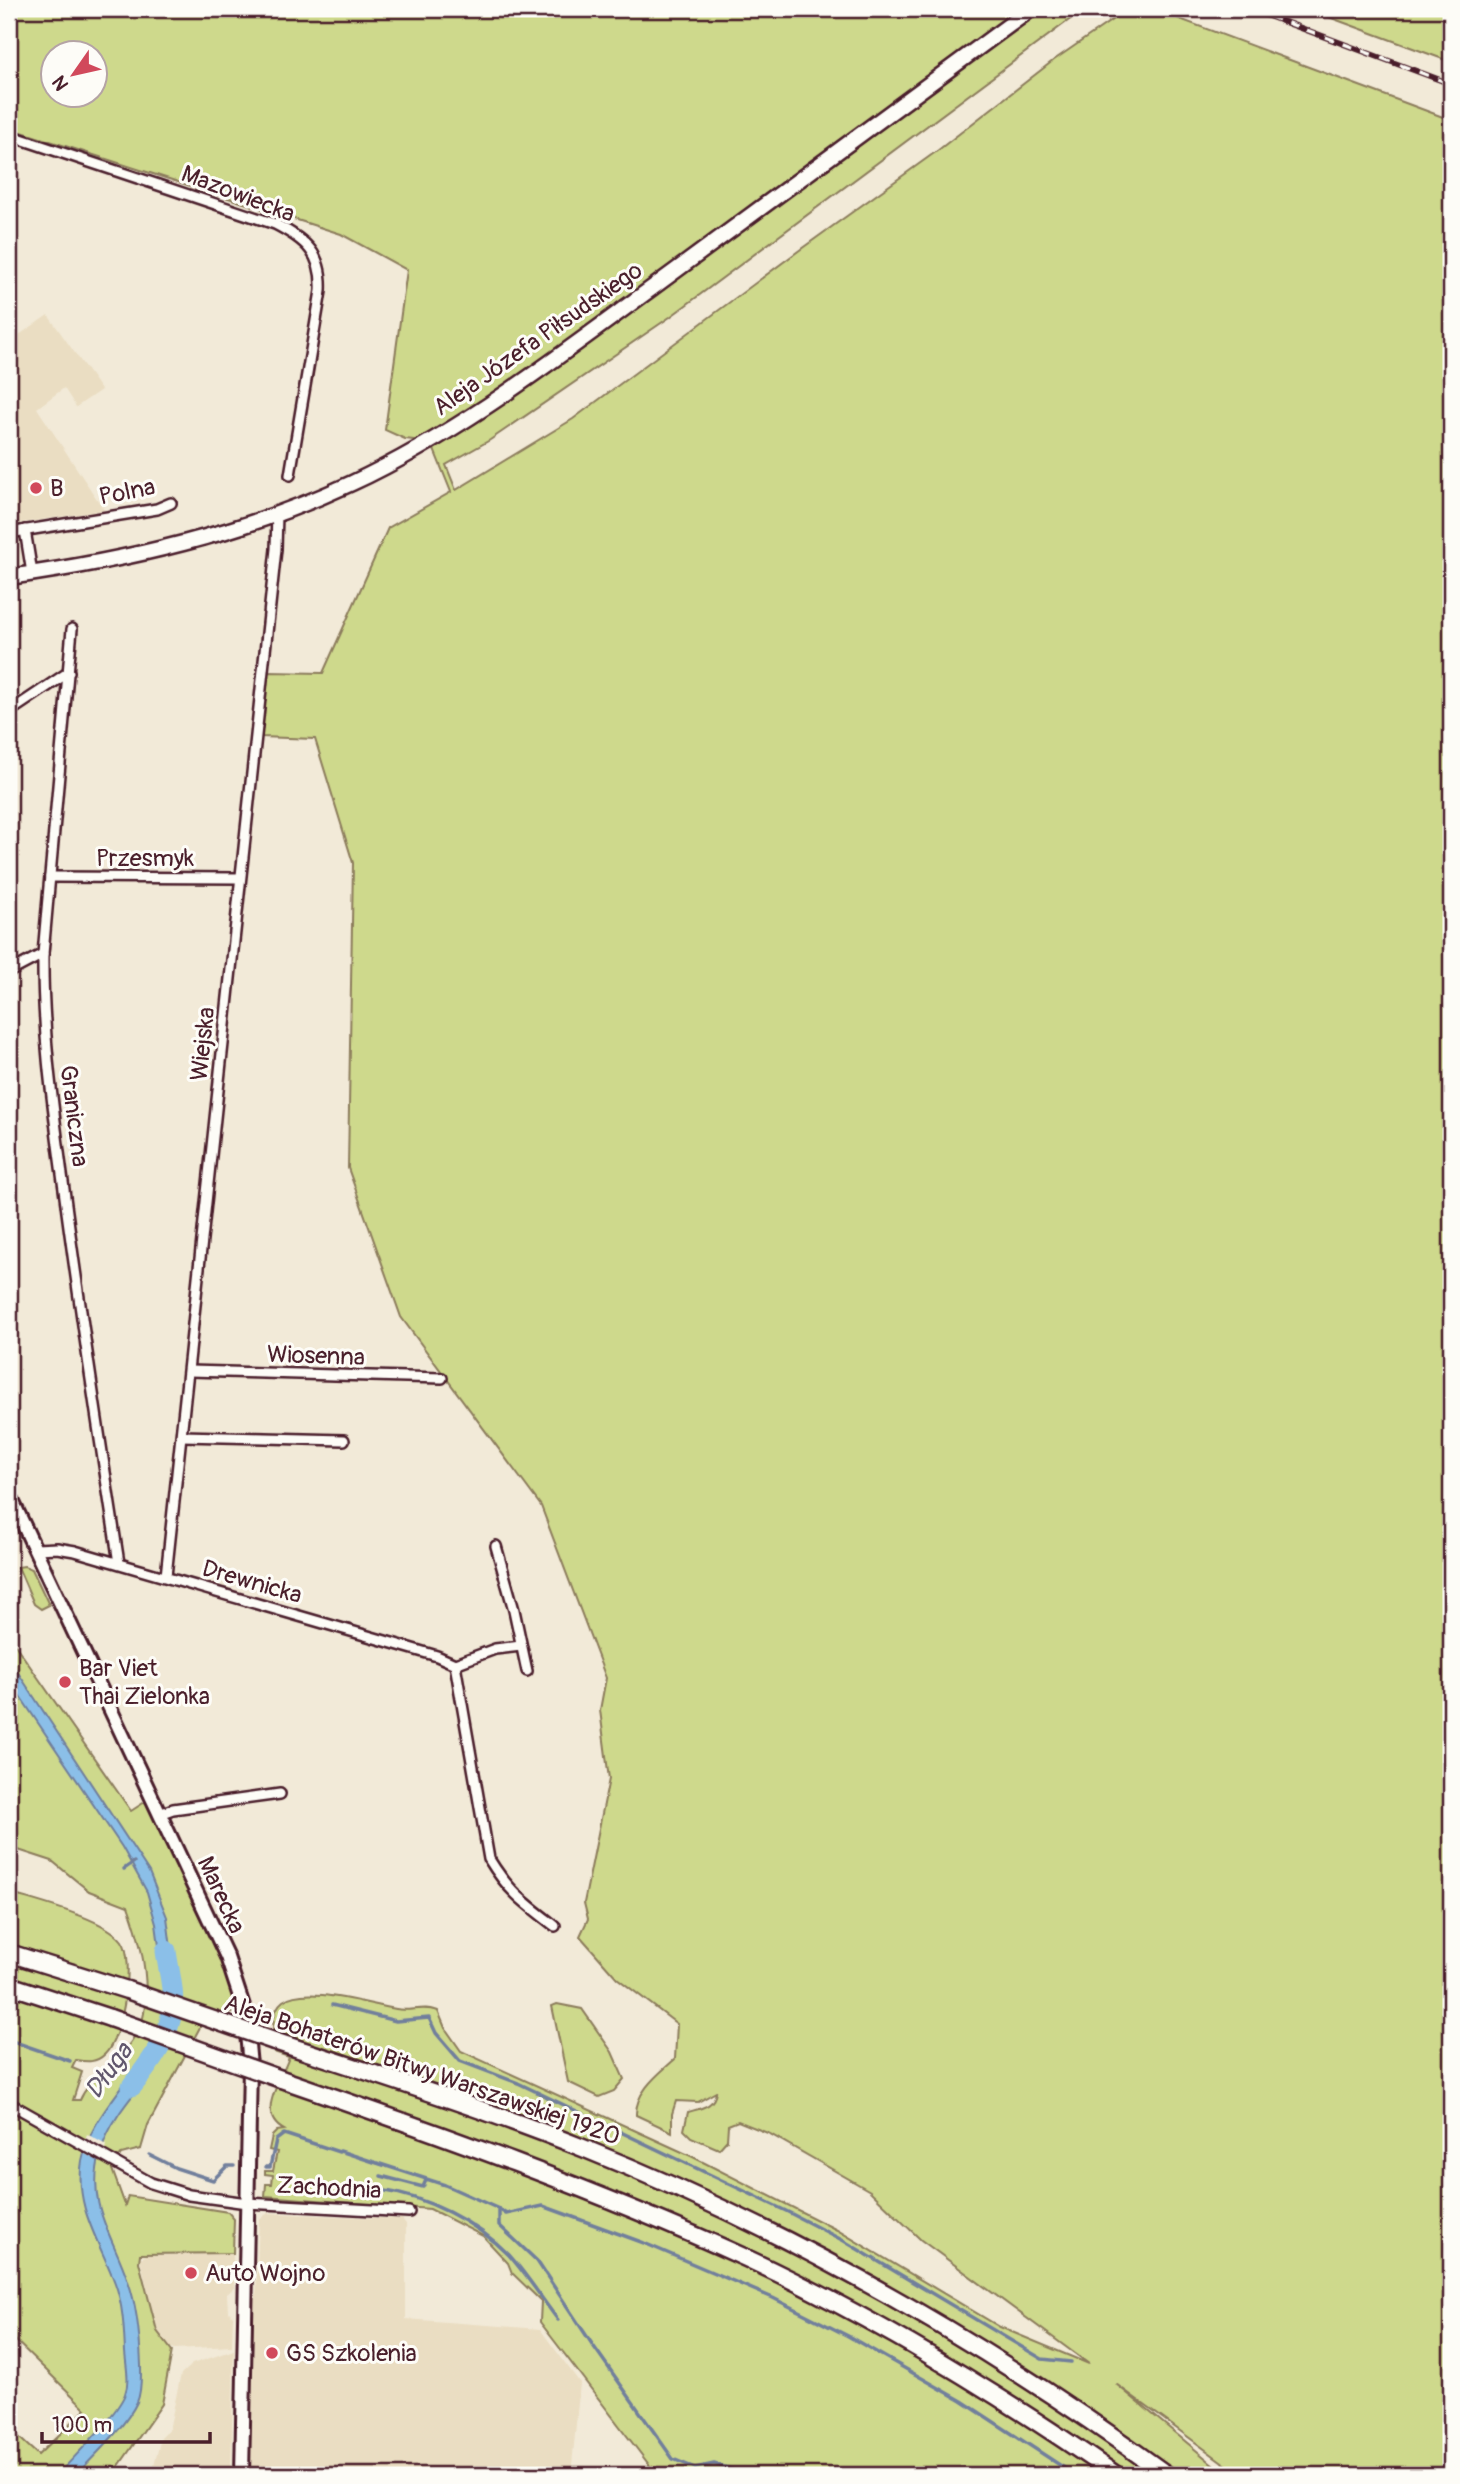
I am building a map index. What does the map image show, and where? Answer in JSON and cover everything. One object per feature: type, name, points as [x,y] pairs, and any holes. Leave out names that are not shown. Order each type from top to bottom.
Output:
[{"type":"highway","name":"Aleja Bohaterów Bitwy Warszawskiej 1920","points":[[9,1953],[454,2100],[660,2180],[783,2238],[933,2320],[1069,2405],[1167,2475]]},
{"type":"highway","points":[[9,1985],[110,2018],[532,2169],[644,2213],[746,2259],[933,2357],[1115,2475]]},
{"type":"main road","name":"Aleja Józefa Piłsudskiego","points":[[9,577],[103,562],[173,547],[277,514],[354,482],[431,442],[563,353],[1031,9]]},
{"type":"street","name":"Mazowiecka","points":[[9,135],[275,224],[294,234],[308,246],[319,263],[322,274],[321,291],[290,475]]},
{"type":"street","name":"Polna","points":[[9,533],[156,509],[171,503]]},
{"type":"street","name":"Wiejska","points":[[166,1577],[276,549],[277,514]]},
{"type":"street","points":[[25,530],[32,573]]},
{"type":"street","name":"Graniczna","points":[[72,629],[43,954],[43,997],[50,1085],[92,1392],[119,1563]]},
{"type":"street","points":[[9,712],[69,672]]},
{"type":"street","name":"Przesmyk","points":[[50,877],[240,878]]},
{"type":"street","points":[[9,972],[43,954]]},
{"type":"street","name":"Wiosenna","points":[[189,1371],[442,1378]]},
{"type":"street","points":[[182,1436],[344,1440]]},
{"type":"street","name":"Marecka","points":[[9,1494],[227,1957],[245,2012],[250,2066],[242,2475]]},
{"type":"street","points":[[496,1546],[527,1671]]},
{"type":"street","name":"Drewnicka","points":[[36,1549],[66,1549],[119,1563],[438,1656],[455,1664]]},
{"type":"street","points":[[521,1646],[495,1649],[455,1664],[489,1859],[503,1882],[519,1899],[555,1926]]},
{"type":"street","points":[[159,1814],[173,1809],[280,1794]]},
{"type":"street","name":"Zachodnia","points":[[9,2103],[151,2183],[189,2195],[247,2203],[409,2212]]},
{"type":"shaded area","points":[[48,315],[101,390],[76,407],[64,388],[37,408],[104,510],[9,525],[9,342]]},
{"type":"shaded area","points":[[268,2213],[402,2219],[406,2224],[406,2319],[540,2329],[580,2383],[571,2475],[242,2475],[245,2298],[256,2298],[259,2219]]},
{"type":"shaded area","points":[[233,2253],[234,2288],[227,2294],[228,2311],[233,2316],[232,2346],[175,2349],[168,2347],[157,2331],[140,2258],[147,2255]]},
{"type":"shaded area","points":[[234,2350],[231,2469],[153,2470],[161,2438],[169,2430],[181,2374],[192,2364]]},
{"type":"green space","points":[[9,9],[1084,9],[670,317],[490,440],[446,465],[456,490],[573,419],[937,151],[1054,60],[1128,9],[1153,9],[1451,120],[1451,2475],[1240,2475],[1116,2384],[1226,2475],[649,2475],[650,2466],[540,2322],[541,2301],[512,2273],[508,2263],[483,2236],[430,2209],[265,2196],[266,2184],[272,2184],[273,2175],[265,2174],[265,2171],[273,2171],[277,2152],[269,2150],[272,2136],[277,2131],[284,2130],[271,2115],[276,2086],[289,2057],[274,2052],[273,2025],[276,2011],[283,2001],[293,1996],[322,1995],[401,2010],[433,2009],[438,2011],[445,2028],[461,2051],[691,2156],[837,2230],[1000,2327],[1089,2364],[921,2240],[870,2191],[770,2134],[738,2121],[728,2125],[727,2140],[719,2149],[691,2137],[684,2130],[688,2112],[710,2104],[716,2092],[698,2102],[676,2101],[672,2114],[672,2132],[636,2115],[644,2090],[675,2059],[677,2024],[617,1978],[580,1936],[588,1919],[584,1903],[609,1779],[600,1710],[606,1678],[541,1506],[401,1317],[348,1168],[353,863],[315,739],[261,737],[268,672],[323,673],[388,528],[451,492],[431,442],[405,439],[385,430],[407,270],[341,234],[9,128]]},
{"type":"green space","points":[[1307,9],[1451,9],[1451,62]]},
{"type":"green space","points":[[18,1567],[32,1569],[49,1605],[41,1609],[34,1604]]},
{"type":"green space","points":[[9,1636],[131,1811],[151,1798],[245,2012],[207,2014],[148,2125],[141,2149],[121,2154],[112,2169],[125,2205],[128,2196],[228,2212],[234,2219],[233,2253],[140,2254],[139,2262],[157,2331],[172,2351],[162,2404],[118,2467],[109,2475],[9,2475],[9,2428],[38,2455],[86,2409],[9,2334],[9,1893],[101,1925],[122,1941],[126,1951],[128,1965],[125,1999],[117,2032],[102,2057],[91,2061],[76,2060],[72,2068],[82,2072],[73,2100],[80,2100],[91,2083],[116,2060],[134,2038],[143,2019],[146,1986],[140,1944],[128,1906],[89,1891],[52,1861],[9,1847]]},
{"type":"green space","points":[[557,2004],[582,2009],[612,2052],[624,2079],[614,2091],[599,2097],[568,2082],[552,2006]]},
{"type":"water","points":[[9,1659],[149,1872],[167,1917],[175,1979],[163,1975],[156,1924],[147,1892],[122,1847],[9,1680]]},
{"type":"water","points":[[140,2060],[157,2065],[124,2107],[104,2142],[96,2189],[103,2220],[134,2301],[141,2355],[140,2393],[125,2421],[76,2475],[55,2475],[88,2443],[125,2394],[127,2373],[120,2300],[85,2209],[81,2178],[82,2161],[92,2133]]},
{"type":"pier","points":[[87,2134],[106,2145],[102,2163],[81,2152]]},
{"type":"waterway","points":[[124,1869],[134,1862]]},
{"type":"waterway","name":"Długa","points":[[132,2086],[153,2057],[169,2026],[173,1996],[166,1951]]},
{"type":"waterway","points":[[332,2005],[396,2021],[429,2018],[436,2033],[460,2061],[518,2083],[786,2211],[844,2241],[1042,2359],[1071,2362]]},
{"type":"waterway","points":[[9,2040],[70,2061]]},
{"type":"waterway","points":[[266,2167],[270,2167],[276,2140],[284,2134],[339,2152]]},
{"type":"waterway","points":[[340,2151],[445,2185],[499,2209],[499,2225],[537,2261],[673,2459],[695,2468],[714,2464],[734,2470],[736,2475]]},
{"type":"waterway","points":[[150,2155],[176,2168],[213,2180],[227,2166],[234,2166]]},
{"type":"waterway","points":[[381,2176],[423,2187],[426,2180]]},
{"type":"waterway","points":[[380,2190],[415,2198],[449,2212],[482,2232],[509,2255],[558,2320]]},
{"type":"waterway","points":[[499,2209],[506,2214],[543,2206],[644,2243],[773,2298],[848,2336],[962,2401],[1075,2475]]},
{"type":"railway","points":[[1250,9],[1451,84]]},
{"type":"place","name":"B","points":[[36,488]]},
{"type":"place","name":"Bar Viet Thai Zielonka","points":[[65,1682]]},
{"type":"place","name":"Auto Wojno","points":[[191,2273]]},
{"type":"place","name":"GS Szkolenia","points":[[272,2353]]}]
